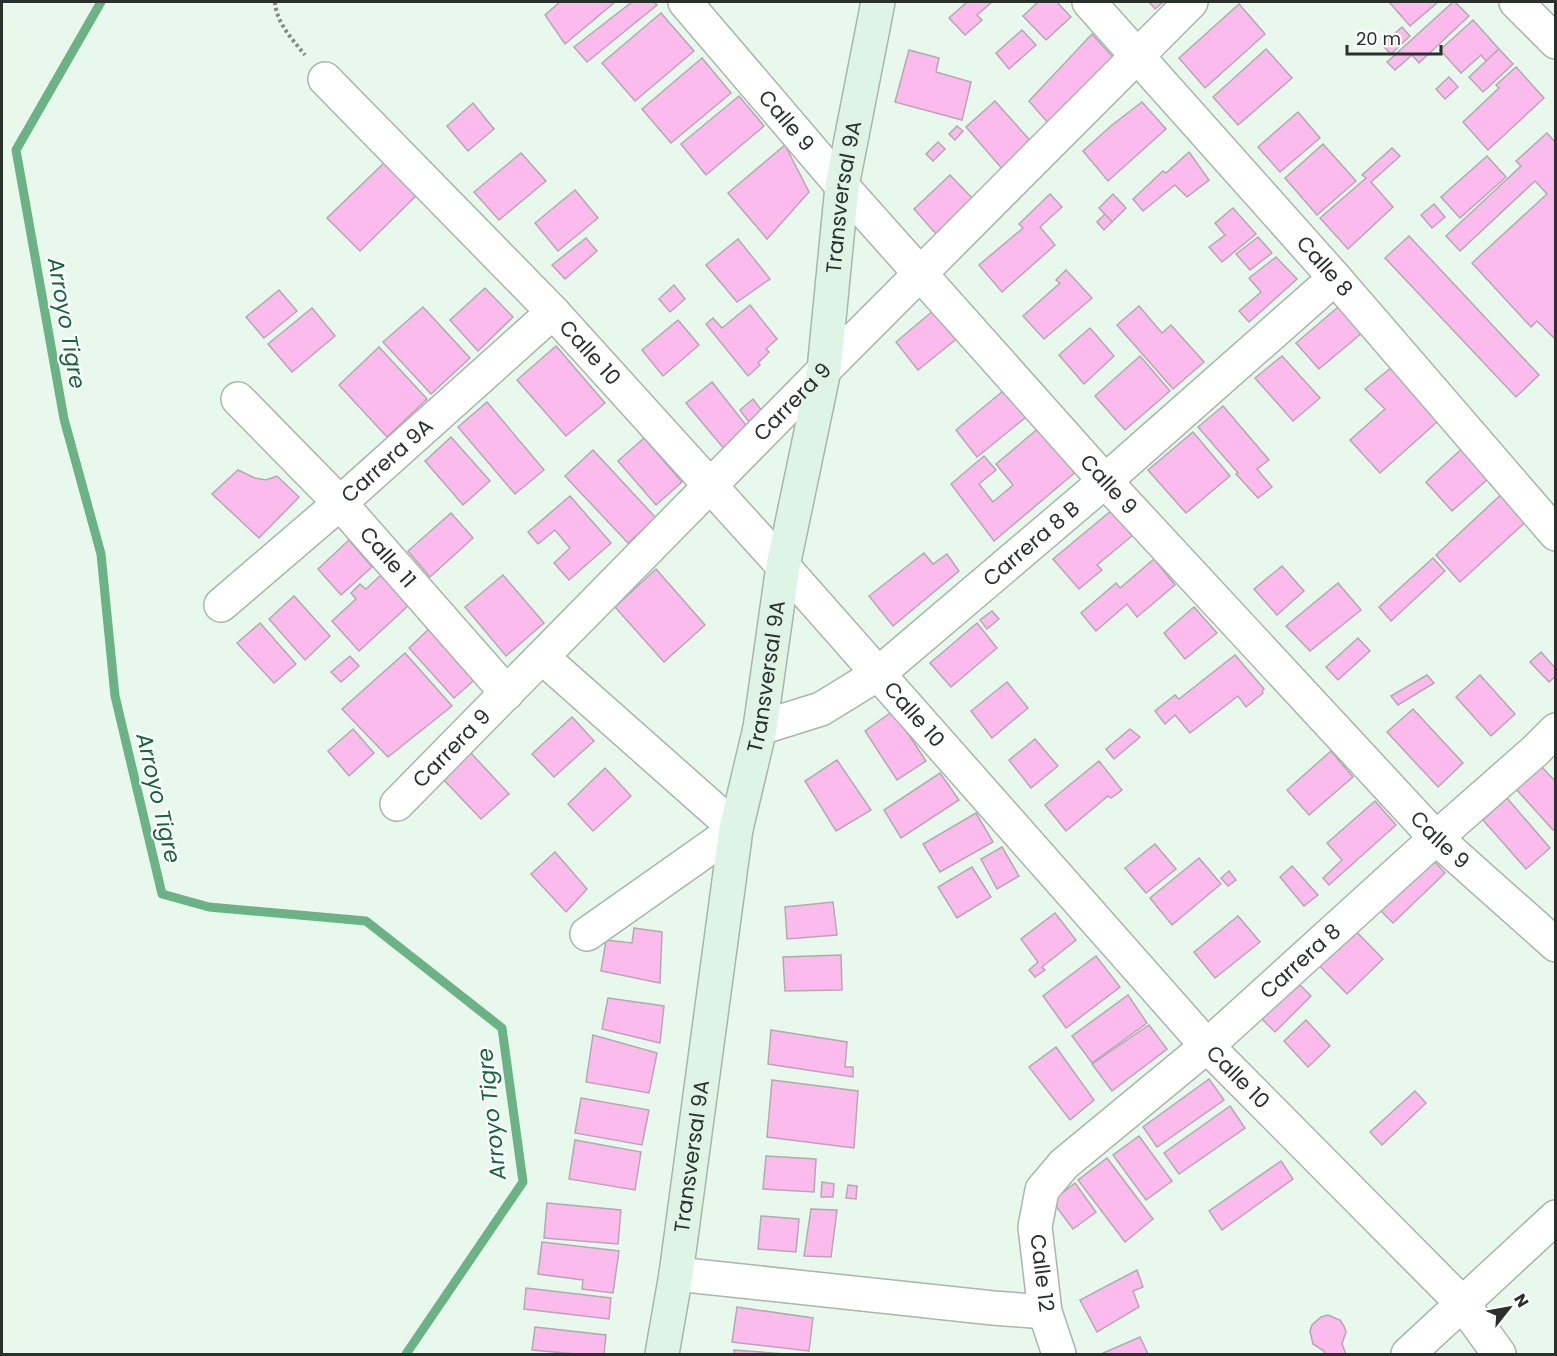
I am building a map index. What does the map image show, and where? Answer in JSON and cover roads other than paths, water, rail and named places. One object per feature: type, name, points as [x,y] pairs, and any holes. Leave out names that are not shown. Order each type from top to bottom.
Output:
[{"type":"main road","name":"Transversal 9A","points":[[662,1354],[676,1274],[736,829],[760,728],[783,566],[824,370],[842,186],[878,2]]},
{"type":"street","name":"Calle 9","points":[[685,2],[842,186],[1105,481],[1436,838],[1556,945]]},
{"type":"street","name":"Calle 8","points":[[1089,2],[1335,278],[1556,534]]},
{"type":"street","name":"Carrera 9","points":[[397,804],[824,370],[1191,2]]},
{"type":"street","points":[[1516,2],[1556,42]]},
{"type":"street","name":"Calle 10","points":[[325,79],[553,312],[783,566],[1207,1046],[1463,1304],[1499,1354]]},
{"type":"street","name":"Carrera 8 B","points":[[760,728],[821,710],[878,674],[1105,481],[1335,278]]},
{"type":"street","name":"Carrera 9A","points":[[221,605],[340,503],[553,312]]},
{"type":"street","name":"Calle 11","points":[[238,399],[340,503],[507,693]]},
{"type":"street","points":[[542,657],[736,829],[587,934]]},
{"type":"street","name":"Carrera 8","points":[[1042,1190],[1064,1164],[1207,1046],[1556,730]]},
{"type":"street","name":"Calle 12","points":[[1042,1190],[1035,1227],[1045,1312],[1059,1354]]},
{"type":"street","points":[[1408,1354],[1556,1217]]},
{"type":"street","points":[[676,1274],[1045,1312]]},
{"type":"waterway","name":"Arroyo Tigre","points":[[101,2],[16,150],[64,419],[101,554],[115,696],[162,894],[209,907],[366,921],[502,1028],[523,1182],[406,1354]]}]
